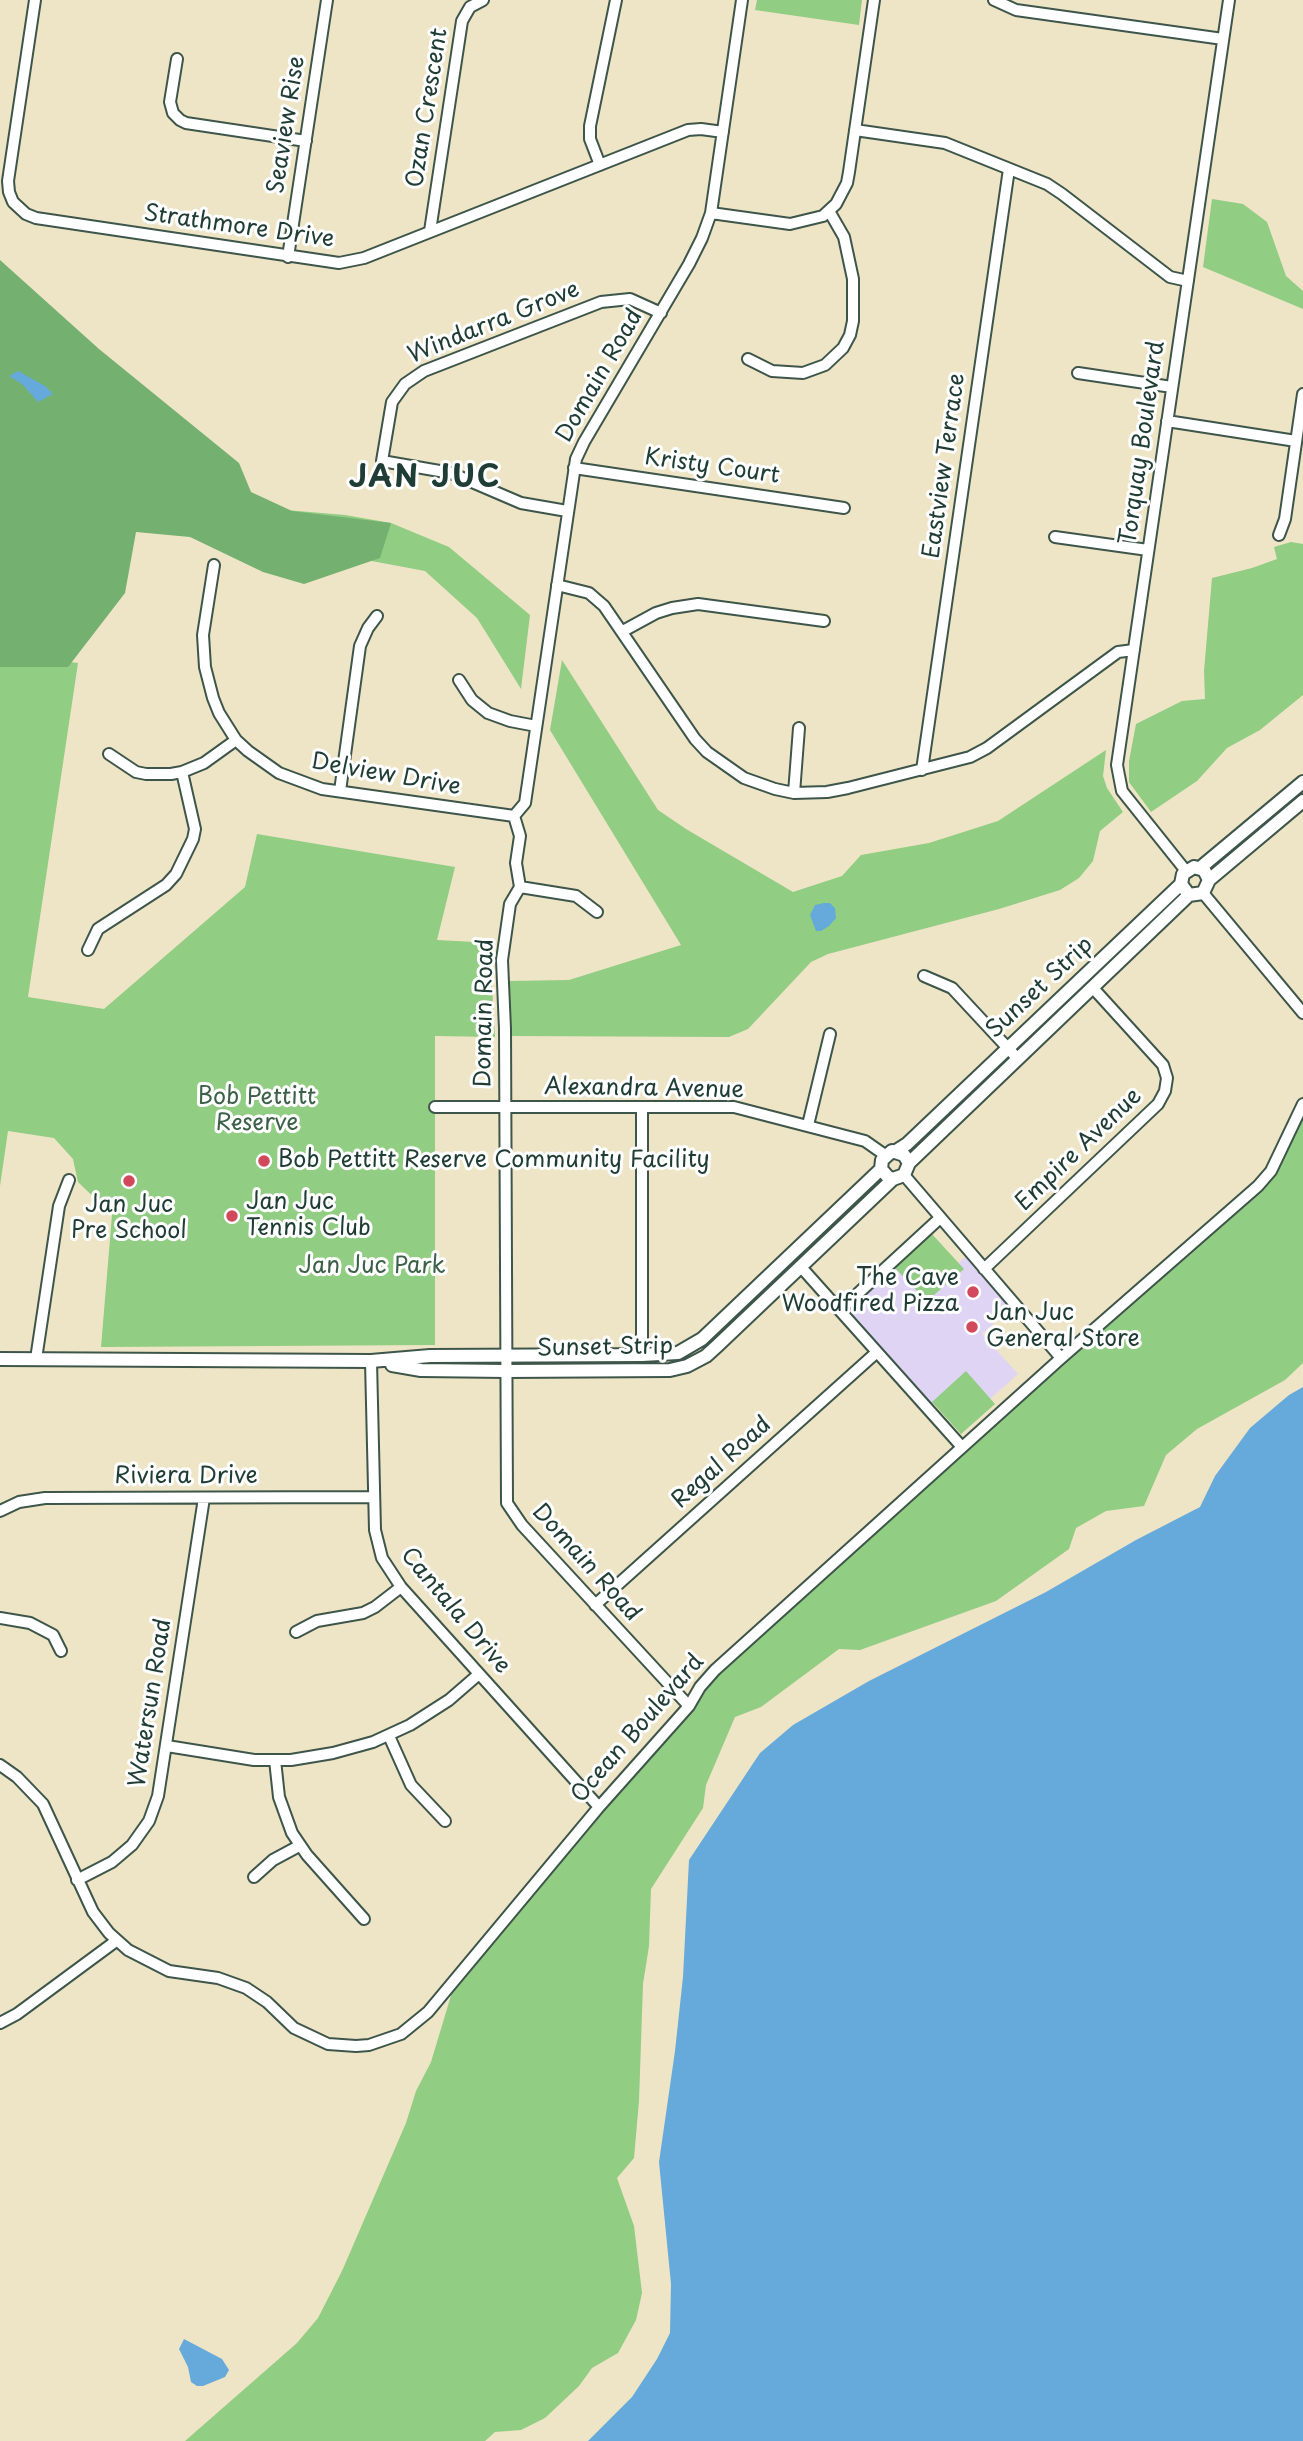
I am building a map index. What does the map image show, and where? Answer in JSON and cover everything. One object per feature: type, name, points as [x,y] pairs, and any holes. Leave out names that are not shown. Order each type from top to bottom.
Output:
[{"type":"street","name":"Strathmore Drive","points":[[35,0],[8,181],[9,192],[19,209],[36,218],[327,263],[350,262],[688,130],[723,132]]},
{"type":"street","name":"Seaview Rise","points":[[288,257],[327,0]]},
{"type":"street","name":"Ozan Crescent","points":[[430,231],[462,21],[470,7],[483,0]]},
{"type":"street","points":[[600,164],[590,139],[590,126],[616,0]]},
{"type":"street","points":[[723,132],[742,0]]},
{"type":"street","points":[[711,213],[790,224],[814,219],[836,204],[846,183],[874,0]]},
{"type":"street","points":[[994,0],[1006,7],[1025,11],[1223,39]]},
{"type":"street","name":"Torquay Boulevard","points":[[1186,871],[1134,809],[1119,783],[1117,765],[1229,0]]},
{"type":"street","points":[[177,59],[170,102],[173,113],[180,120],[306,141]]},
{"type":"street","points":[[855,130],[945,143],[1009,169],[1062,194],[1170,277],[1188,281]]},
{"type":"street","name":"Domain Road","points":[[689,1706],[514,1517],[507,1503],[502,960],[510,904],[520,887],[516,863],[520,836],[514,816],[525,803],[574,468],[584,442],[696,251],[711,213],[723,132]]},
{"type":"street","name":"Eastview Terrace","points":[[922,770],[1009,169]]},
{"type":"street","points":[[748,359],[772,371],[803,373],[825,365],[843,348],[853,321],[853,279],[844,237],[829,211]]},
{"type":"street","name":"Windarra Grove","points":[[567,511],[537,508],[521,503],[451,474],[382,461],[393,402],[405,384],[424,371],[601,302],[630,299],[661,313]]},
{"type":"street","points":[[1078,373],[1172,387]]},
{"type":"street","points":[[1279,535],[1285,519],[1303,401]]},
{"type":"street","points":[[1167,421],[1296,441]]},
{"type":"street","name":"Kristy Court","points":[[574,468],[844,508]]},
{"type":"street","points":[[1055,537],[1148,550]]},
{"type":"street","name":"Delview Drive","points":[[214,565],[203,635],[205,667],[213,698],[236,740],[257,759],[279,773],[308,785],[514,816]]},
{"type":"street","points":[[557,585],[578,589],[597,598],[623,631],[695,739],[707,752],[744,778],[794,793],[812,794],[848,788],[978,754],[1118,652],[1134,650]]},
{"type":"street","points":[[623,631],[656,613],[698,604],[824,621]]},
{"type":"street","points":[[340,791],[360,646],[377,616]]},
{"type":"street","points":[[459,680],[472,700],[488,713],[536,726]]},
{"type":"street","points":[[794,793],[799,728]]},
{"type":"street","points":[[109,754],[127,768],[146,774],[182,772],[204,763],[236,740]]},
{"type":"street","points":[[88,950],[98,929],[166,885],[176,874],[195,829],[182,772]]},
{"type":"street","points":[[1186,871],[1200,868],[1303,782]]},
{"type":"street","points":[[1203,893],[1209,880],[1303,801]]},
{"type":"street","points":[[1200,868],[1209,880]]},
{"type":"street","name":"Sunset Strip","points":[[890,1153],[907,1144],[1181,884],[1186,871]]},
{"type":"street","points":[[1181,884],[1189,895],[1203,893]]},
{"type":"street","points":[[520,887],[576,896],[597,912]]},
{"type":"street","points":[[1203,893],[1303,1013]]},
{"type":"street","name":"Sunset Strip","points":[[371,1361],[421,1370],[670,1370],[687,1366],[706,1356],[902,1173],[1189,895]]},
{"type":"street","points":[[924,976],[952,988],[1018,1059]]},
{"type":"street","name":"Empire Avenue","points":[[984,1269],[1158,1104],[1165,1091],[1167,1078],[1163,1065],[1093,988]]},
{"type":"street","points":[[808,1125],[830,1034]]},
{"type":"street","name":"Ocean Boulevard","points":[[0,1765],[22,1781],[43,1804],[93,1912],[116,1941],[139,1957],[169,1970],[218,1978],[246,1988],[267,2002],[294,2028],[315,2039],[342,2046],[356,2046],[380,2043],[411,2028],[428,2012],[599,1807],[689,1706],[700,1686],[715,1670],[1061,1358],[1265,1179],[1303,1104]]},
{"type":"street","name":"Alexandra Avenue","points":[[435,1107],[734,1107],[865,1141],[890,1153]]},
{"type":"street","points":[[642,1107],[642,1355]]},
{"type":"street","points":[[902,1173],[888,1177],[881,1170],[882,1160],[890,1153],[904,1155],[902,1173],[1061,1358]]},
{"type":"street","name":"Sunset Strip","points":[[0,1359],[371,1361],[505,1354],[678,1353],[694,1345],[881,1170]]},
{"type":"street","points":[[36,1359],[60,1206],[69,1180]]},
{"type":"street","points":[[840,1310],[940,1218]]},
{"type":"street","points":[[801,1267],[962,1447]]},
{"type":"street","name":"Regal Road","points":[[595,1605],[877,1352]]},
{"type":"street","name":"Cantala Drive","points":[[371,1361],[377,1544],[386,1566],[401,1587],[599,1807]]},
{"type":"street","name":"Watersun Road","points":[[77,1880],[112,1862],[132,1845],[149,1821],[158,1796],[204,1497]]},
{"type":"street","name":"Riviera Drive","points":[[0,1511],[19,1502],[45,1498],[374,1497]]},
{"type":"street","points":[[296,1632],[317,1620],[363,1613],[401,1587]]},
{"type":"street","points":[[0,1618],[30,1623],[54,1635],[61,1651]]},
{"type":"street","points":[[167,1746],[236,1758],[312,1758],[389,1736],[440,1706],[479,1674]]},
{"type":"street","points":[[389,1736],[411,1784],[445,1821]]},
{"type":"street","points":[[275,1760],[281,1806],[299,1846],[364,1919]]},
{"type":"street","points":[[254,1877],[273,1860],[299,1846]]},
{"type":"street","points":[[0,2023],[17,2014],[116,1941]]},
{"type":"shaded area","points":[[966,1256],[1012,1307],[982,1334],[1018,1374],[989,1400],[966,1376],[931,1406],[844,1310],[897,1262],[926,1293]]},
{"type":"green space","points":[[757,0],[862,0],[859,25],[755,10]]},
{"type":"green space","points":[[1212,199],[1243,204],[1267,222],[1286,276],[1303,291],[1303,309],[1203,267]]},
{"type":"green space","points":[[0,260],[99,349],[239,463],[251,492],[292,511],[391,523],[380,558],[304,584],[263,572],[190,537],[136,532],[125,593],[68,667],[0,667]]},
{"type":"green space","points":[[286,510],[345,515],[391,523],[449,547],[530,615],[521,689],[477,618],[425,571],[361,559]]},
{"type":"green space","points":[[1291,542],[1303,544],[1303,695],[1260,730],[1227,748],[1197,781],[1151,812],[1129,782],[1129,761],[1136,724],[1182,701],[1205,699],[1204,671],[1212,578],[1277,559],[1274,547]]},
{"type":"green space","name":"Bob Pettitt Reserve","points":[[0,653],[78,663],[28,997],[104,1009],[245,887],[257,834],[455,867],[437,940],[494,943],[491,971],[495,1037],[435,1036],[435,1345],[101,1347],[112,1215],[78,1182],[73,1159],[54,1138],[8,1131],[0,1186]]},
{"type":"green space","points":[[562,660],[658,810],[793,892],[842,876],[861,855],[929,843],[998,821],[1106,750],[1103,776],[1107,788],[1123,812],[1100,831],[1093,861],[1079,878],[1060,890],[828,954],[811,962],[748,1029],[729,1037],[510,1036],[510,981],[569,980],[681,945],[550,730]]},
{"type":"green space","points":[[1303,1104],[1303,1363],[1285,1380],[1197,1429],[1166,1455],[1144,1506],[1106,1511],[1076,1528],[1069,1549],[996,1601],[860,1650],[839,1649],[761,1707],[735,1717],[706,1785],[703,1808],[651,1889],[634,2158],[617,2178],[634,2226],[642,2293],[636,2320],[618,2353],[592,2368],[579,2386],[545,2418],[521,2430],[495,2432],[485,2441],[185,2441],[297,2343],[318,2318],[342,2271],[406,2123],[416,2091],[431,2062],[456,1979],[700,1687],[1258,1186]]},
{"type":"green space","points":[[931,1233],[964,1269],[927,1301],[894,1267]]},
{"type":"green space","points":[[966,1371],[995,1404],[961,1434],[932,1402]]},
{"type":"water","points":[[18,371],[45,386],[53,394],[38,402],[22,384],[9,376]]},
{"type":"water","points":[[830,903],[835,908],[836,918],[829,926],[816,931],[810,915],[815,905]]},
{"type":"water","points":[[1303,1387],[1303,2441],[588,2441],[632,2397],[670,2333],[671,2284],[659,2162],[683,1977],[689,1860],[760,1753],[793,1725],[869,1681],[1046,1592],[1200,1507],[1215,1476],[1250,1428],[1289,1395]]},
{"type":"water","points":[[184,2339],[222,2359],[229,2370],[225,2377],[203,2386],[191,2382],[188,2367],[179,2349]]},
{"type":"place","name":"Bob Pettitt Reserve Community Facility","points":[[264,1161]]},
{"type":"place","name":"Jan Juc Pre School","points":[[129,1181]]},
{"type":"place","name":"Jan Juc Tennis Club","points":[[232,1216]]},
{"type":"place","name":"The Cave Woodfired Pizza","points":[[973,1292]]},
{"type":"place","name":"Jan Juc General Store","points":[[972,1327]]},
{"type":"district","name":"JAN JUC","points":[[425,479]]},
{"type":"park label","name":"Jan Juc Park","points":[[372,1267]]}]
